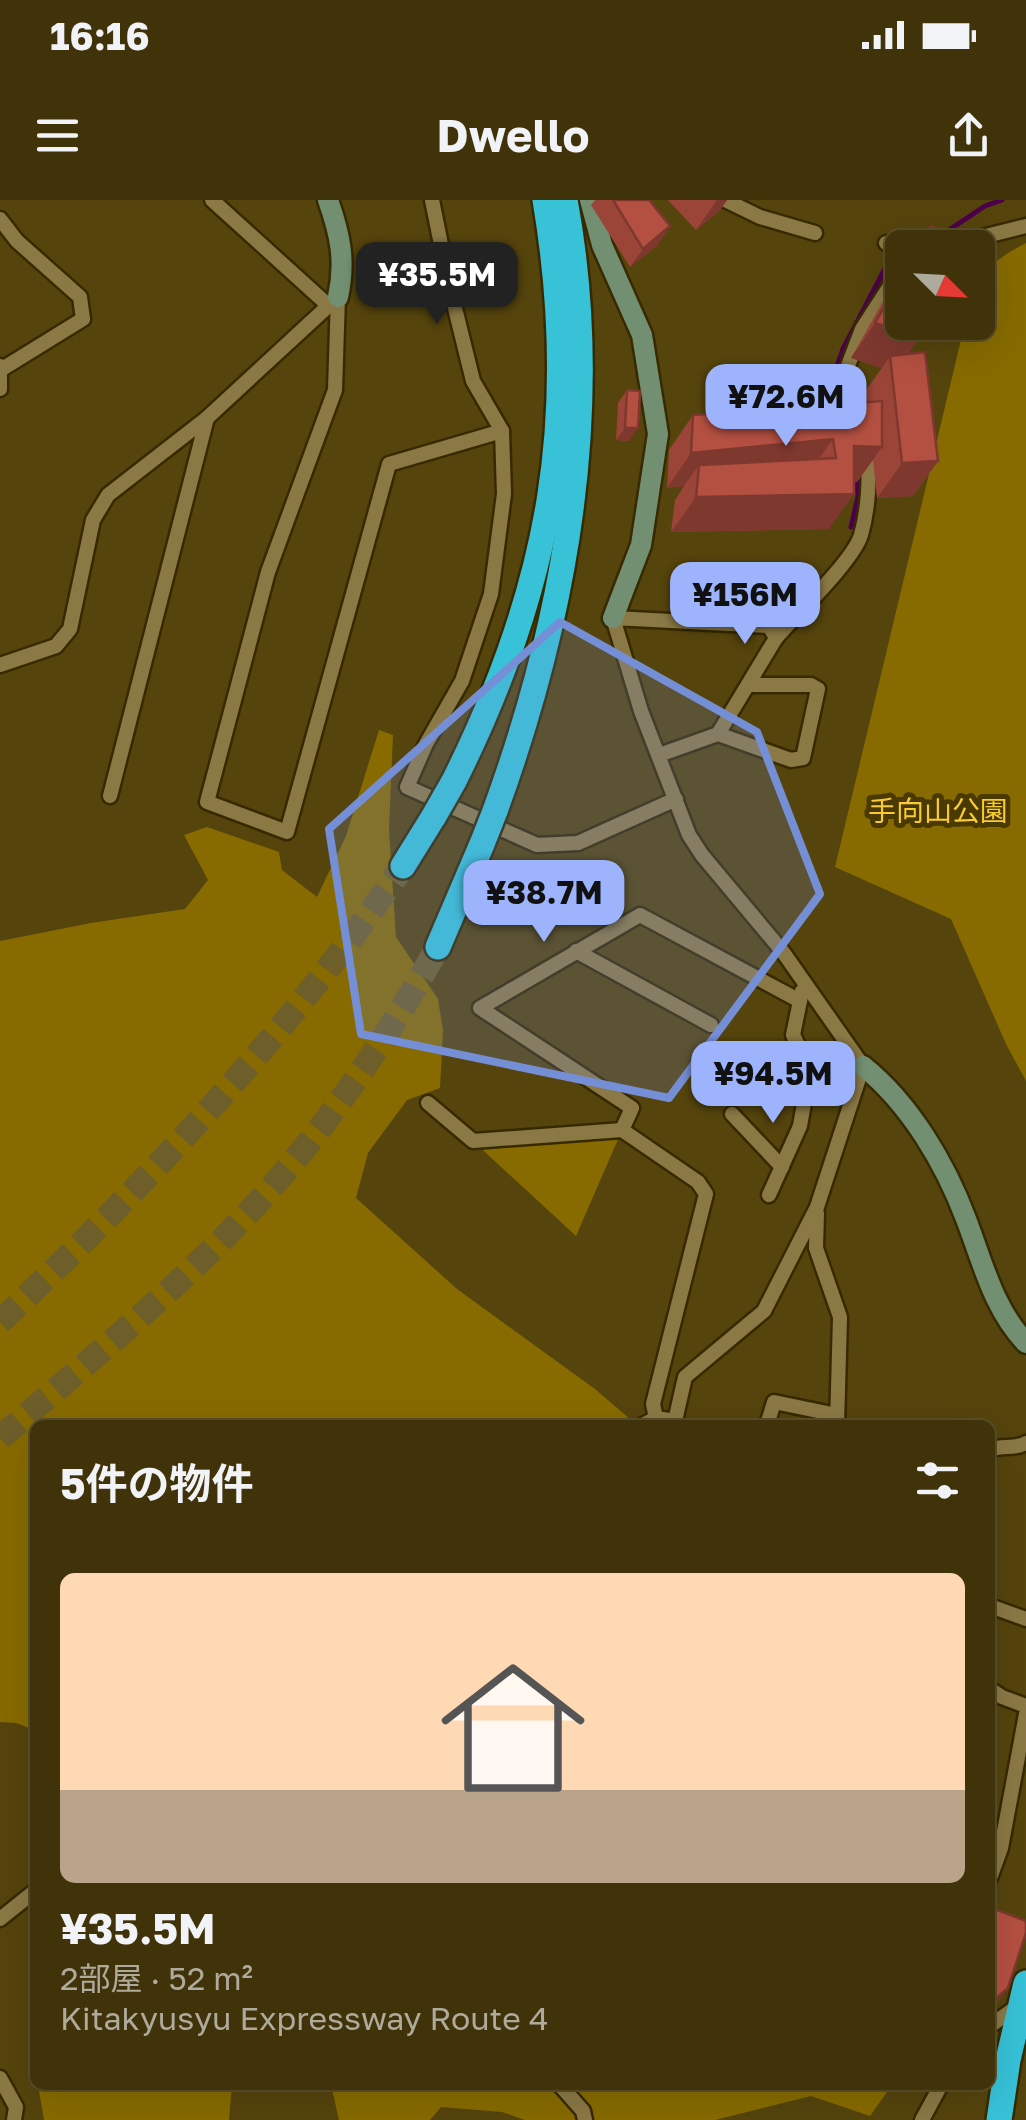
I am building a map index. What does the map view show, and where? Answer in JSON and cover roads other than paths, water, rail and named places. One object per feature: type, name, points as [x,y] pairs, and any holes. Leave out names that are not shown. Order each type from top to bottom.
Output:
[{"type":"highway","points":[[403,866],[454,781],[489,710],[519,632],[537,569],[553,483],[561,358],[554,254],[544,200]]},
{"type":"highway","points":[[438,947],[514,761],[565,548],[576,469],[582,368],[575,252],[565,200]]},
{"type":"highway","points":[[575,252],[599,321]]},
{"type":"highway","points":[[542,655],[580,574]]},
{"type":"highway","points":[[999,2120],[1023,1994]]},
{"type":"street","points":[[212,200],[334,301]]},
{"type":"street","points":[[328,200],[340,232],[344,268],[334,301],[335,390],[268,572],[207,802],[287,832],[390,464],[502,431]]},
{"type":"street","points":[[432,200],[448,284],[474,381],[502,431],[504,494],[492,594],[462,681],[407,787],[537,845],[578,844],[676,799]]},
{"type":"street","points":[[590,200],[602,245],[642,335],[658,434],[641,545],[612,618],[641,711],[689,835],[804,981],[863,1066],[888,1086],[919,1128],[965,1214],[1008,1324],[1026,1343]]},
{"type":"street","points":[[725,200],[760,217],[816,232]]},
{"type":"street","points":[[0,219],[16,241],[80,298],[83,319],[1,367],[0,389]]},
{"type":"street","points":[[995,234],[1026,226]]},
{"type":"street","points":[[659,755],[718,734],[776,638],[849,556],[860,537],[869,467],[859,405],[846,371],[862,329],[885,293]]},
{"type":"street","points":[[0,666],[56,646],[70,629],[92,520],[108,495],[207,418],[334,301]]},
{"type":"street","points":[[110,796],[207,418]]},
{"type":"street","points":[[612,618],[769,626],[776,638]]},
{"type":"street","points":[[718,734],[791,760],[804,758],[818,690],[812,684],[748,685]]},
{"type":"street","points":[[622,1130],[632,1108],[480,1008],[640,915],[800,1001]]},
{"type":"street","points":[[576,951],[711,1025]]},
{"type":"street","points":[[770,1195],[800,1126],[810,1069],[793,1035],[804,981]]},
{"type":"street","points":[[675,1420],[686,1377],[764,1310],[817,1207],[863,1066]]},
{"type":"street","points":[[428,1104],[473,1141],[622,1130],[698,1182],[706,1194],[649,1420]]},
{"type":"street","points":[[732,1114],[782,1167]]},
{"type":"street","points":[[769,1420],[774,1402],[837,1420],[840,1317],[816,1248],[817,1207]]},
{"type":"street","points":[[995,1450],[1026,1444]]},
{"type":"street","points":[[995,1608],[1026,1619]]},
{"type":"street","points":[[995,1693],[1026,1706]]},
{"type":"street","points":[[995,1864],[1026,1714]]},
{"type":"street","points":[[0,1919],[30,1895]]},
{"type":"street","points":[[995,2021],[1023,1994]]},
{"type":"street","points":[[0,2078],[16,2107],[14,2120]]},
{"type":"street","points":[[564,2090],[583,2111],[585,2120]]},
{"type":"street","points":[[922,2120],[938,2090]]},
{"type":"waterway","points":[[949,230],[985,206],[1002,200]]},
{"type":"waterway","points":[[847,406],[835,372],[885,269]]},
{"type":"waterway","points":[[851,527],[858,497],[857,475]]},
{"type":"tunnel","points":[[0,1322],[214,1105],[312,989],[403,866]]},
{"type":"tunnel","points":[[0,1438],[153,1306],[261,1199],[353,1084],[438,947]]},
{"type":"park label","name":"手向山公園","points":[[938,811]]}]
